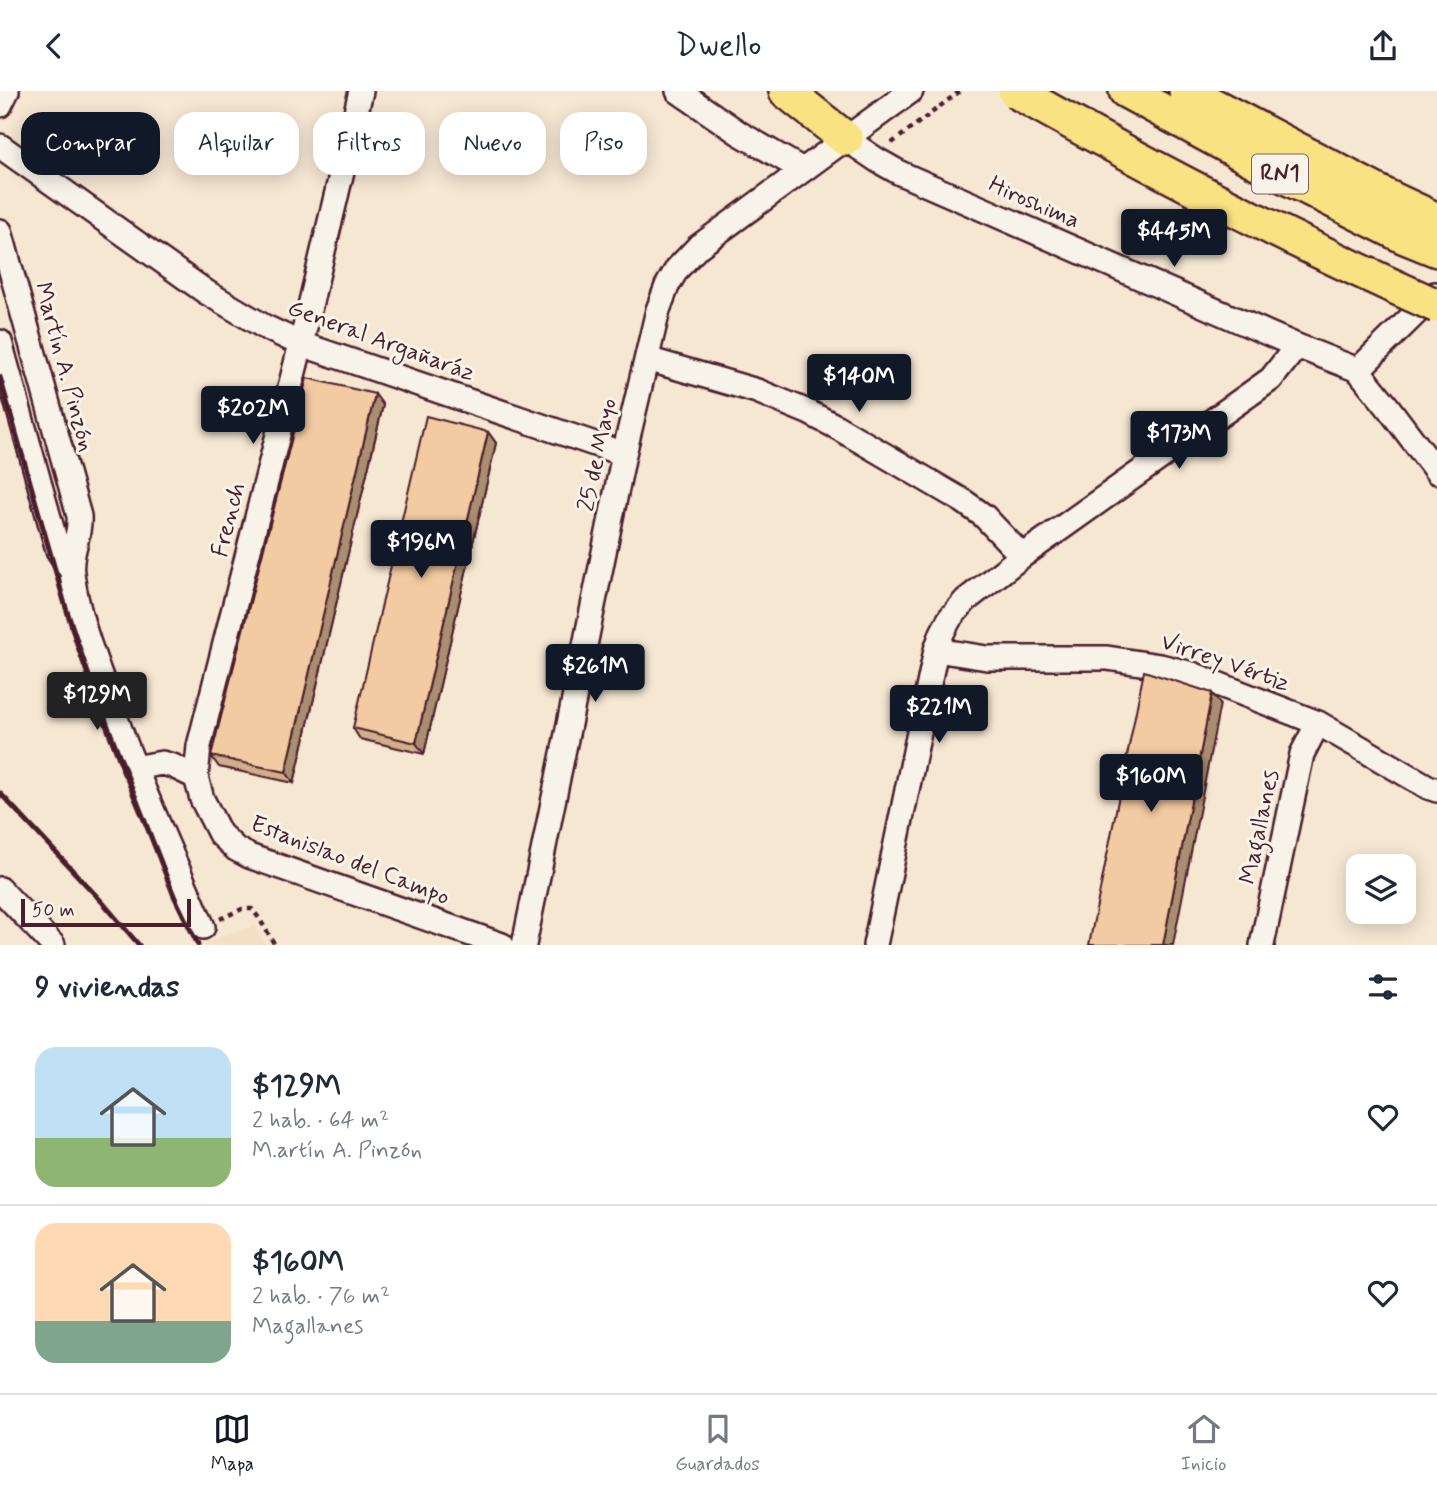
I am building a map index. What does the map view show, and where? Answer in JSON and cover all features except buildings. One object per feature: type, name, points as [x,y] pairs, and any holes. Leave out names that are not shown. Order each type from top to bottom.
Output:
[{"type":"highway","points":[[786,91],[846,139]]},
{"type":"highway","name":"RN1","points":[[1015,91],[1134,158],[1266,226],[1437,306]]},
{"type":"highway","name":"RN1","points":[[1126,91],[1268,168],[1405,237],[1437,250]]},
{"type":"highway","points":[[1186,91],[1437,220]]},
{"type":"street","points":[[0,105],[7,91]]},
{"type":"street","name":"French","points":[[199,788],[199,746],[301,344],[361,91]]},
{"type":"street","points":[[678,91],[739,133],[803,170]]},
{"type":"street","name":"25 de Mayo","points":[[524,945],[624,454],[658,310],[667,286],[677,269],[698,247],[911,91]]},
{"type":"street","name":"Hiroshima","points":[[846,139],[900,173],[1358,370],[1437,473]]},
{"type":"street","name":"General Argañaráz","points":[[0,146],[206,292],[265,327],[301,344],[624,454]]},
{"type":"street","name":"Martín A. Pinzón","points":[[0,231],[79,516],[80,528],[71,570]]},
{"type":"street","points":[[1358,370],[1437,292]]},
{"type":"street","points":[[0,342],[58,551],[71,570],[88,640],[134,768],[203,927]]},
{"type":"street","points":[[876,945],[936,650],[950,618],[966,600],[1022,556],[1270,379],[1297,346]]},
{"type":"street","points":[[647,359],[757,391],[835,426],[984,516],[1022,556]]},
{"type":"street","name":"Virrey Vértiz","points":[[936,650],[988,658],[1107,657],[1192,674],[1318,723],[1437,790]]},
{"type":"street","name":"Magallanes","points":[[1262,945],[1302,754],[1318,723]]},
{"type":"street","points":[[134,768],[162,763],[173,766],[199,788]]},
{"type":"street","name":"Estanislao del Campo","points":[[199,788],[220,834],[236,849],[249,856],[502,945]]},
{"type":"street","points":[[0,889],[54,945]]},
{"type":"path","points":[[903,150],[890,144],[960,91]]},
{"type":"path","points":[[203,927],[242,909],[251,909],[275,945]]},
{"type":"shaded area","points":[[255,925],[266,945],[200,945]]},
{"type":"railway","points":[[0,377],[66,608],[93,688],[174,896],[198,945]]},
{"type":"railway","points":[[0,793],[139,945]]}]
